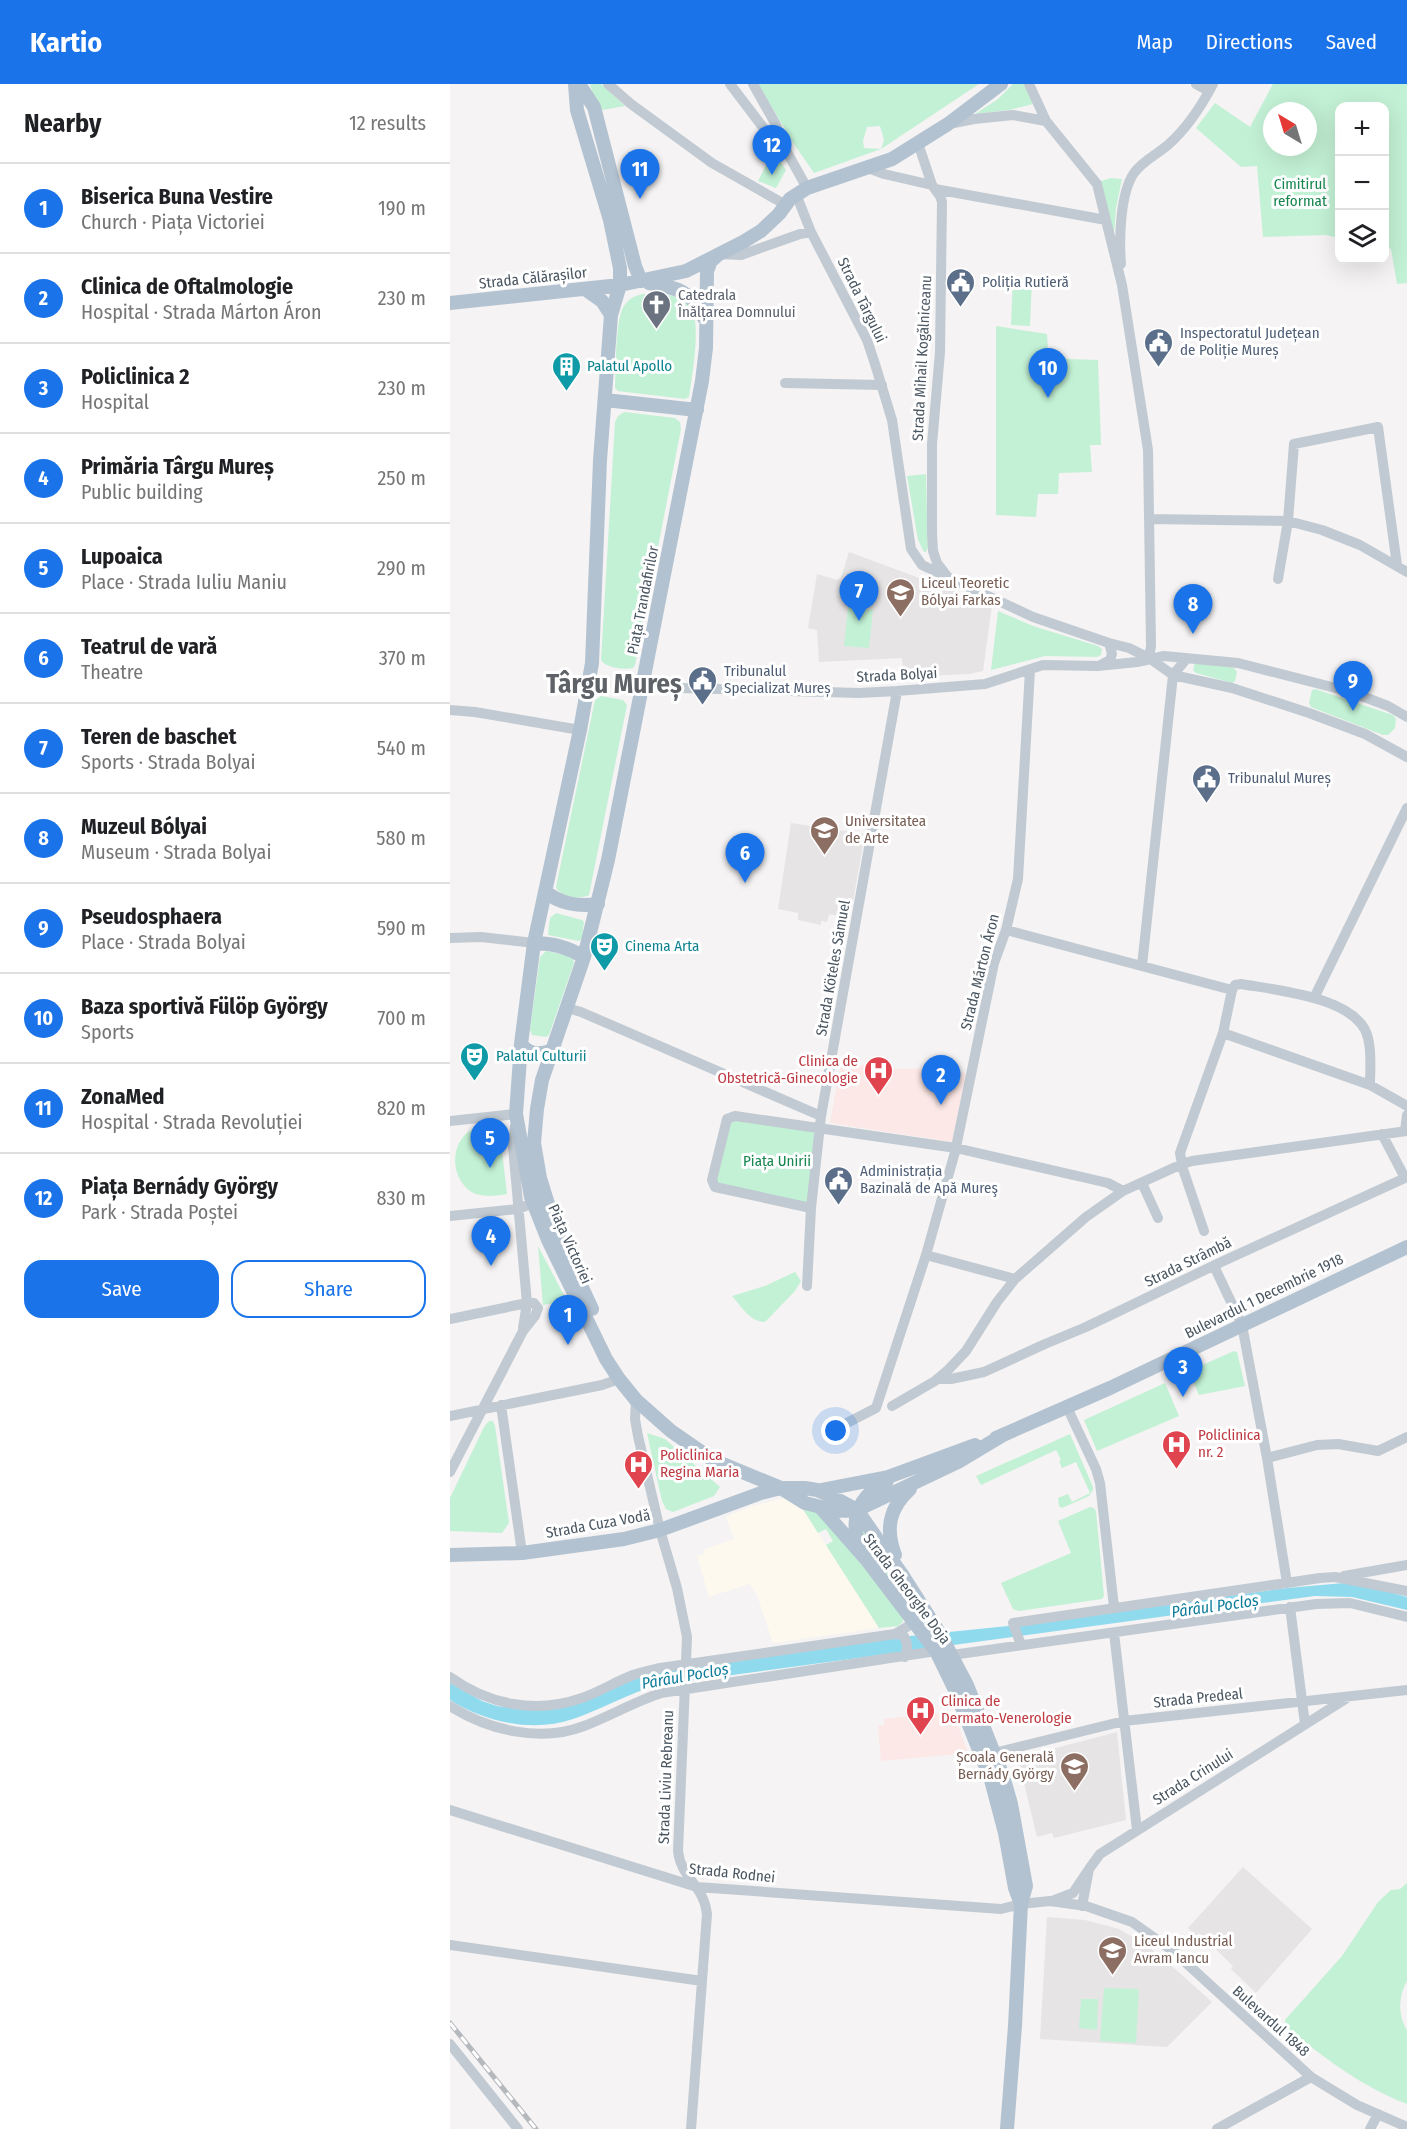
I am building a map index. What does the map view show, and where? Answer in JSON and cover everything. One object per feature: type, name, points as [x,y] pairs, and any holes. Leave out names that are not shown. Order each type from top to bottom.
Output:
[{"type":"main road","points":[[577,84],[594,107],[634,266],[641,281]]},
{"type":"main road","points":[[516,1114],[520,1044],[534,943],[580,730],[592,663],[598,485],[611,315],[620,285],[620,268],[610,220],[576,110],[577,84]]},
{"type":"main road","points":[[641,281],[686,271],[719,255],[761,231],[796,196],[892,159],[948,124],[1001,84]]},
{"type":"main road","name":"Piața Trandafirilor","points":[[537,1110],[542,1080],[584,957],[598,903],[643,687],[696,410],[706,348],[707,271],[711,261],[719,255]]},
{"type":"main road","points":[[641,281],[670,286],[689,295],[698,305],[705,320]]},
{"type":"main road","name":"Strada Călărașilor","points":[[450,303],[641,281]]},
{"type":"main road","points":[[585,289],[602,301],[611,315]]},
{"type":"main road","points":[[605,400],[696,410]]},
{"type":"main road","points":[[545,891],[553,899],[562,902],[590,905],[598,903]]},
{"type":"main road","points":[[534,943],[565,947],[584,957]]},
{"type":"main road","points":[[520,1044],[524,1049],[534,1053],[543,1054],[553,1050]]},
{"type":"main road","name":"Piața Victoriei","points":[[537,1110],[534,1143],[543,1188],[558,1236],[613,1355],[619,1379]]},
{"type":"main road","name":"Piața Victoriei","points":[[516,1114],[532,1200],[541,1225],[606,1359],[619,1379],[636,1400],[671,1431],[713,1460],[781,1488],[805,1503],[819,1507]]},
{"type":"main road","name":"Bulevardul 1 Decembrie 1918","points":[[817,1491],[866,1483],[902,1473],[1003,1435],[1407,1246]]},
{"type":"main road","name":"Bulevardul 1 Decembrie 1918","points":[[819,1507],[837,1511],[857,1510],[958,1462],[1003,1435]]},
{"type":"main road","points":[[866,1559],[856,1538],[857,1510],[867,1495],[902,1473]]},
{"type":"main road","points":[[903,1576],[890,1541],[890,1517],[900,1499],[917,1483]]},
{"type":"main road","name":"Piața Victoriei","points":[[781,1488],[805,1488],[817,1491],[857,1510]]},
{"type":"main road","name":"Strada Cuza Vodă","points":[[450,1555],[522,1553],[602,1543],[660,1530],[761,1493],[781,1488]]},
{"type":"main road","name":"Strada Gheorghe Doja","points":[[819,1507],[866,1559],[915,1622],[936,1651],[956,1690],[992,1780],[1015,1888],[1021,1904]]},
{"type":"main road","name":"Strada Gheorghe Doja","points":[[857,1510],[903,1576],[952,1655],[994,1753],[1011,1804],[1026,1886],[1021,1904],[1007,2129]]},
{"type":"street","points":[[608,84],[631,104],[712,163],[796,196]]},
{"type":"street","points":[[730,84],[777,147],[788,154]]},
{"type":"street","points":[[753,84],[775,123],[788,154]]},
{"type":"street","points":[[1029,84],[1046,121],[1097,184],[1122,285],[1140,386],[1148,450],[1151,646],[1149,658]]},
{"type":"street","points":[[1122,285],[1121,231],[1129,183],[1140,166],[1178,135],[1211,87],[1196,84]]},
{"type":"street","points":[[948,124],[1013,115],[1046,121]]},
{"type":"street","name":"Strada Mihail Kogălniceanu","points":[[918,143],[933,187],[942,202],[940,352],[932,444],[933,551],[937,563],[947,577]]},
{"type":"street","name":"Strada Târgului","points":[[788,154],[796,196],[811,232],[867,340],[882,386],[892,420],[911,549],[922,565],[947,577]]},
{"type":"street","points":[[868,168],[933,187],[1106,220]]},
{"type":"street","points":[[719,255],[741,255],[811,232]]},
{"type":"street","points":[[785,383],[882,386]]},
{"type":"street","points":[[1278,579],[1288,521],[1294,444],[1378,427],[1402,568]]},
{"type":"street","points":[[1149,519],[1288,521],[1322,530],[1360,545],[1402,568]]},
{"type":"street","name":"Strada Bolyai","points":[[947,577],[1033,617],[1109,644],[1129,648],[1149,658],[1173,675],[1232,688],[1309,713],[1365,734],[1407,757]]},
{"type":"street","points":[[1098,666],[1110,660],[1112,654],[1109,644]]},
{"type":"street","name":"Strada Bolyai","points":[[643,687],[897,692],[985,684],[1043,665],[1098,666],[1137,663],[1149,658],[1164,656],[1238,663],[1351,692],[1388,706],[1407,717]]},
{"type":"street","points":[[1142,966],[1164,741],[1173,675],[1187,658]]},
{"type":"street","name":"Strada Márton Áron","points":[[841,1426],[876,1408],[926,1255],[956,1148],[994,963],[1006,930],[1018,879],[1030,670]]},
{"type":"street","name":"Strada Köteles Sámuel","points":[[807,1286],[811,1208],[821,1116],[897,692]]},
{"type":"street","points":[[450,710],[475,712],[580,730]]},
{"type":"street","points":[[1314,998],[1407,808]]},
{"type":"street","points":[[1006,930],[1232,990]]},
{"type":"street","points":[[450,938],[481,938],[534,943]]},
{"type":"street","points":[[1204,1231],[1180,1153],[1223,1033],[1235,985],[1241,984],[1314,998],[1351,1014],[1362,1024],[1368,1037],[1370,1085]]},
{"type":"street","points":[[567,1008],[587,1014],[821,1116]]},
{"type":"street","points":[[1223,1033],[1370,1085],[1407,1106]]},
{"type":"street","points":[[450,1121],[516,1114]]},
{"type":"street","points":[[516,1114],[534,1143]]},
{"type":"street","points":[[450,1472],[523,1331],[527,1303],[513,1147],[516,1114]]},
{"type":"street","points":[[1406,1131],[1407,1115]]},
{"type":"street","points":[[811,1208],[718,1189],[712,1180],[726,1121],[729,1117],[956,1148],[1108,1183],[1123,1191]]},
{"type":"street","name":"Strada Strâmbă","points":[[892,1406],[949,1369],[966,1351],[997,1302],[1016,1279],[1086,1217],[1123,1191],[1182,1164],[1406,1131]]},
{"type":"street","name":"Strada Strâmbă","points":[[936,1379],[951,1379],[984,1372],[1086,1328],[1405,1178],[1382,1134]]},
{"type":"street","points":[[1142,1183],[1158,1218]]},
{"type":"street","points":[[450,1216],[518,1209],[528,1205],[543,1188]]},
{"type":"street","points":[[518,1209],[523,1216],[541,1225]]},
{"type":"street","points":[[926,1255],[1016,1279]]},
{"type":"street","points":[[1214,1266],[1242,1325],[1287,1583]]},
{"type":"street","points":[[450,1318],[527,1303]]},
{"type":"street","points":[[450,1416],[602,1385],[619,1379]]},
{"type":"street","name":"Strada Liviu Rebreanu","points":[[636,1400],[635,1419],[638,1436],[660,1530],[677,1588],[687,1637],[678,1851],[684,1873],[697,1887],[705,1901],[707,1914],[691,2129]]},
{"type":"street","points":[[501,1405],[522,1553]]},
{"type":"street","points":[[1067,1407],[1096,1469],[1103,1496],[1114,1607]]},
{"type":"street","points":[[1267,1458],[1317,1445],[1338,1444],[1378,1451],[1407,1437]]},
{"type":"street","points":[[1021,1645],[1013,1623],[1407,1565]]},
{"type":"street","points":[[1335,1577],[1407,1591]]},
{"type":"street","points":[[952,1655],[1330,1602],[1350,1604],[1407,1617]]},
{"type":"street","points":[[1290,1607],[1305,1724]]},
{"type":"street","points":[[895,1634],[915,1622]]},
{"type":"street","points":[[1114,1633],[1137,1830]]},
{"type":"street","points":[[450,1677],[476,1693],[498,1701],[542,1707],[584,1697],[634,1675],[685,1664],[895,1634],[903,1635],[907,1642],[908,1649],[905,1657]]},
{"type":"street","points":[[450,1706],[467,1717],[519,1732],[558,1732],[582,1727],[645,1698],[685,1685],[936,1651]]},
{"type":"street","name":"Strada Predeal","points":[[994,1753],[1124,1721],[1407,1690]]},
{"type":"street","name":"Strada Crinului","points":[[1050,1901],[1072,1893],[1100,1854],[1350,1696]]},
{"type":"street","name":"Strada Rodnei","points":[[450,1810],[697,1887],[1001,1909],[1021,1904]]},
{"type":"street","points":[[1082,1906],[1089,1869]]},
{"type":"street","name":"Bulevardul 1848","points":[[1021,1904],[1050,1901],[1082,1906],[1132,1922],[1186,1962],[1311,2077],[1348,2099],[1407,2127]]},
{"type":"street","points":[[450,1946],[702,1981]]},
{"type":"street","points":[[450,2044],[518,2129]]},
{"type":"street","points":[[1217,2129],[1311,2077]]},
{"type":"street","points":[[1370,2129],[1378,2114]]},
{"type":"shaded area","name":"Liceul Teoretic Bólyai Farkas","points":[[849,552],[992,605],[983,671],[969,674],[904,677],[902,658],[819,662],[817,630],[808,628],[817,574],[837,580],[841,578]]},
{"type":"shaded area","name":"Universitatea de Arte","points":[[791,823],[865,834],[850,918],[829,914],[827,922],[821,921],[821,925],[798,920],[798,913],[778,909]]},
{"type":"shaded area","name":"Clinica de Obstetrică-Ginecologie","points":[[841,1063],[897,1069],[943,1068],[966,1073],[952,1142],[830,1123]]},
{"type":"shaded area","points":[[785,1498],[799,1503],[879,1628],[773,1643],[757,1595],[749,1584],[709,1597],[697,1556],[704,1554],[703,1550],[734,1539],[726,1517],[749,1507]]},
{"type":"shaded area","name":"Clinica de Dermato-Venerologie","points":[[953,1712],[968,1753],[881,1761],[878,1726],[884,1725],[884,1719]]},
{"type":"shaded area","name":"Școala Generală Bernády György","points":[[1117,1732],[1126,1820],[1054,1838],[1052,1833],[1037,1837],[1018,1758]]},
{"type":"shaded area","points":[[1243,1867],[1312,1929],[1256,1993],[1231,1969],[1233,1966],[1199,1933],[1196,1936],[1188,1928]]},
{"type":"shaded area","name":"Liceul Industrial Avram Iancu","points":[[1047,1917],[1085,1920],[1119,1929],[1142,1942],[1165,1960],[1212,2002],[1167,2047],[1040,2039]]},
{"type":"green space","points":[[590,84],[601,84],[625,106],[597,111]]},
{"type":"green space","points":[[758,84],[979,84],[881,149],[814,173]],"holes":[[[880,126],[884,140],[881,149],[864,148],[863,141],[867,127]]]},
{"type":"green space","points":[[1013,84],[1024,84],[1033,104],[1009,110],[975,114],[998,99]]},
{"type":"green space","name":"Cimitirul reformat","points":[[1273,84],[1407,84],[1407,283],[1397,284],[1391,249],[1389,248],[1389,102],[1335,102],[1335,237],[1326,235],[1263,237],[1257,166],[1241,167],[1196,128],[1215,103],[1250,127],[1263,103],[1263,156],[1317,156],[1317,102],[1263,102]]},
{"type":"green space","points":[[772,154],[776,155],[786,170],[776,188],[758,181]]},
{"type":"green space","points":[[1111,178],[1122,179],[1116,208],[1114,235],[1101,181]]},
{"type":"green space","points":[[1013,278],[1032,279],[1030,326],[1011,325]]},
{"type":"green space","points":[[643,294],[676,297],[686,303],[693,313],[696,330],[695,354],[689,397],[685,399],[618,391],[615,388],[617,333],[621,313],[630,299]]},
{"type":"green space","points":[[996,326],[1047,334],[1048,352],[1067,359],[1098,360],[1101,445],[1090,445],[1092,472],[1059,473],[1058,494],[1038,494],[1036,517],[996,515]]},
{"type":"green space","points":[[624,412],[675,418],[680,422],[681,429],[635,665],[633,668],[625,669],[611,667],[601,660],[615,422]]},
{"type":"green space","points":[[926,474],[928,547],[924,552],[918,540],[907,476]]},
{"type":"green space","points":[[848,607],[873,610],[869,648],[844,646]]},
{"type":"green space","points":[[998,611],[1033,626],[1098,646],[1102,649],[1101,655],[1097,657],[1045,656],[991,670]]},
{"type":"green space","points":[[1195,662],[1234,668],[1237,672],[1235,681],[1232,683],[1196,673],[1193,670]]},
{"type":"green space","points":[[1315,689],[1393,715],[1396,719],[1395,728],[1388,735],[1383,735],[1311,707],[1309,703],[1312,690]]},
{"type":"green space","points":[[601,696],[623,700],[627,705],[589,895],[571,897],[556,887],[595,700]]},
{"type":"green space","points":[[556,913],[584,922],[582,938],[579,941],[548,935],[550,918]]},
{"type":"green space","points":[[546,951],[569,956],[573,958],[574,963],[549,1035],[546,1037],[532,1035],[530,1030],[540,957]]},
{"type":"green space","name":"Piața Unirii","points":[[727,1119],[820,1128],[811,1208],[715,1187]]},
{"type":"green space","points":[[499,1125],[507,1194],[478,1195],[463,1185],[459,1177],[456,1169],[456,1151],[464,1136],[471,1130]]},
{"type":"green space","points":[[538,1246],[567,1301],[543,1305]]},
{"type":"green space","points":[[795,1272],[801,1281],[795,1291],[765,1322],[751,1317],[732,1296],[765,1286]]},
{"type":"green space","points":[[1234,1351],[1237,1352],[1245,1386],[1199,1395],[1189,1371]]},
{"type":"green space","points":[[1165,1383],[1179,1416],[1097,1451],[1084,1420]]},
{"type":"green space","points":[[489,1421],[493,1421],[495,1426],[509,1523],[502,1533],[450,1531],[450,1498]]},
{"type":"green space","points":[[647,1433],[665,1439],[720,1487],[714,1496],[673,1512],[666,1509],[662,1501]]},
{"type":"green space","points":[[1070,1434],[1093,1487],[1089,1496],[1062,1508],[1059,1506],[1058,1498],[1068,1494],[1072,1502],[1090,1493],[1076,1462],[1062,1468],[1056,1450],[981,1485],[976,1476]]},
{"type":"green space","points":[[799,1503],[825,1520],[902,1614],[903,1622],[898,1626],[879,1628],[826,1545],[833,1541],[826,1529],[818,1533]]},
{"type":"green space","points":[[1090,1507],[1096,1511],[1104,1596],[1102,1599],[1019,1611],[1013,1609],[1001,1583],[1071,1553],[1058,1521]]},
{"type":"green space","points":[[859,1522],[883,1557],[909,1602],[869,1555],[860,1538]]},
{"type":"green space","points":[[1407,1883],[1407,1981],[1400,2006],[1407,2030],[1407,2104],[1374,2089],[1314,2050],[1286,2027],[1285,2020],[1342,1956],[1378,1902],[1391,1890],[1400,1889]]},
{"type":"green space","points":[[1104,1988],[1139,1989],[1136,2043],[1100,2041]]},
{"type":"green space","points":[[1081,1999],[1098,1999],[1097,2030],[1079,2028]]},
{"type":"water","name":"Pârâul Pocloș","points":[[1344,1583],[1365,1585],[1407,1597],[1407,1610],[1352,1597],[1315,1596],[659,1685],[573,1719],[542,1725],[510,1723],[494,1719],[450,1700],[450,1683],[482,1701],[497,1706],[529,1710],[643,1674],[890,1638],[1018,1625],[1287,1588]]},
{"type":"railway","points":[[450,2023],[536,2129]]},
{"type":"place","name":"Piața Bernády György","points":[[772,175]]},
{"type":"place","name":"ZonaMed","points":[[640,199]]},
{"type":"place","name":"Poliția Rutieră","points":[[961,308]]},
{"type":"place","name":"Catedrala Înălțarea Domnului","points":[[657,330]]},
{"type":"place","name":"Inspectoratul Județean de Poliție Mureș","points":[[1159,368]]},
{"type":"place","name":"Palatul Apollo","points":[[566,392]]},
{"type":"place","name":"Baza sportivă Fülöp György","points":[[1048,398]]},
{"type":"place","name":"Liceul Teoretic Bólyai Farkas","points":[[900,618]]},
{"type":"place","name":"Teren de baschet","points":[[859,621]]},
{"type":"place","name":"Muzeul Bólyai","points":[[1193,634]]},
{"type":"place","name":"Tribunalul Specializat Mureș","points":[[703,706]]},
{"type":"place","name":"Pseudosphaera","points":[[1353,711]]},
{"type":"place","name":"Tribunalul Mureș","points":[[1207,804]]},
{"type":"place","name":"Universitatea de Arte","points":[[824,856]]},
{"type":"place","name":"Teatrul de vară","points":[[745,883]]},
{"type":"place","name":"Cinema Arta","points":[[604,972]]},
{"type":"place","name":"Palatul Culturii","points":[[475,1082]]},
{"type":"place","name":"Clinica de Obstetrică-Ginecologie","points":[[879,1096]]},
{"type":"place","name":"Clinica de Oftalmologie","points":[[941,1105]]},
{"type":"place","name":"Lupoaica","points":[[490,1168]]},
{"type":"place","name":"Administrația Bazinală de Apă Mureş","points":[[839,1206]]},
{"type":"place","name":"Primăria Târgu Mureș","points":[[491,1266]]},
{"type":"place","name":"Biserica Buna Vestire","points":[[568,1345]]},
{"type":"place","name":"Policlinica 2","points":[[1183,1397]]},
{"type":"place","name":"Policlinica nr. 2","points":[[1177,1470]]},
{"type":"place","name":"Policlinica Regina Maria","points":[[639,1490]]},
{"type":"place","name":"Clinica de Dermato-Venerologie","points":[[920,1736]]},
{"type":"place","name":"Școala Generală Bernády György","points":[[1075,1792]]},
{"type":"place","name":"Liceul Industrial Avram Iancu","points":[[1113,1976]]},
{"type":"district","name":"Târgu Mureș","points":[[614,684]]}]
